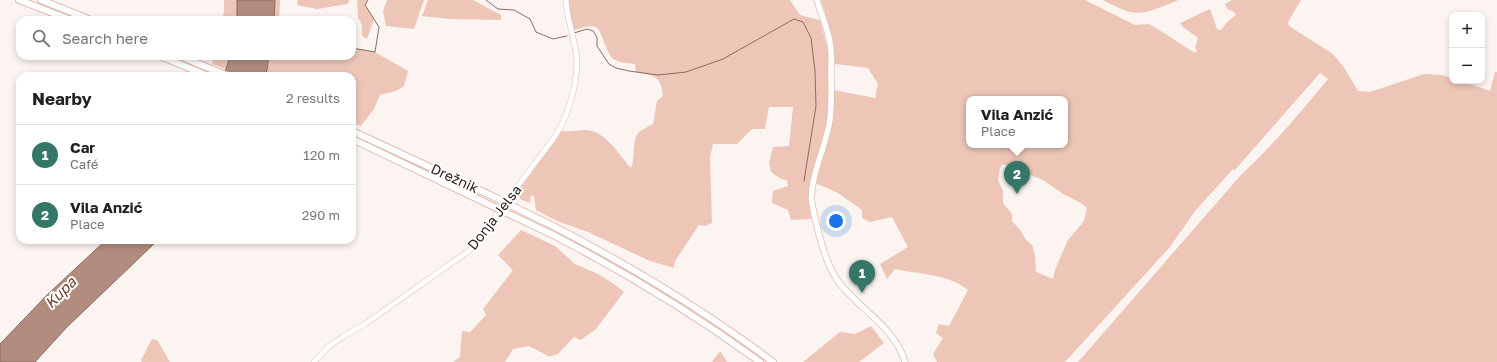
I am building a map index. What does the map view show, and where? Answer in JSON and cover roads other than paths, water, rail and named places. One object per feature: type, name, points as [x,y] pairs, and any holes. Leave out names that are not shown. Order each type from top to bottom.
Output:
[{"type":"highway","points":[[19,0],[61,16]]},
{"type":"highway","points":[[40,0],[81,16]]},
{"type":"highway","points":[[170,60],[198,72]]},
{"type":"highway","points":[[190,60],[218,72]]},
{"type":"highway","name":"Drežnik","points":[[356,132],[478,189],[557,228],[616,260],[674,294],[773,362]]},
{"type":"highway","name":"Drežnik","points":[[356,141],[553,234],[629,276],[696,317],[760,362]]},
{"type":"main road","name":"Donja Jelsa","points":[[314,362],[329,346],[365,324],[470,250],[560,130],[570,101],[575,76],[576,56],[566,11],[566,0]]},
{"type":"main road","points":[[817,0],[830,43],[831,82],[830,118],[824,148],[814,174],[812,202],[816,221],[830,269],[840,284],[872,315],[894,340],[903,355],[905,362]]},
{"type":"water","points":[[237,0],[275,0],[274,16],[237,16]]},
{"type":"water","points":[[229,60],[268,60],[266,72],[225,72]]},
{"type":"water","name":"Kupa","points":[[102,244],[154,244],[66,328],[35,362],[0,362],[0,344],[47,295]]},
{"type":"waterway","points":[[356,49],[375,52],[379,27],[365,5],[368,0]]},
{"type":"waterway","points":[[486,0],[498,9],[514,10],[530,19],[536,32],[553,39],[567,36]]},
{"type":"waterway","points":[[574,33],[587,29],[593,31],[597,37],[597,46],[609,64],[616,68],[658,75],[686,72],[723,59],[794,19],[803,22],[811,38],[815,71],[816,106],[804,181]]},
{"type":"place","name":"Vila Anzić","points":[[1017,194]]},
{"type":"place","name":"Car","points":[[862,293]]}]
